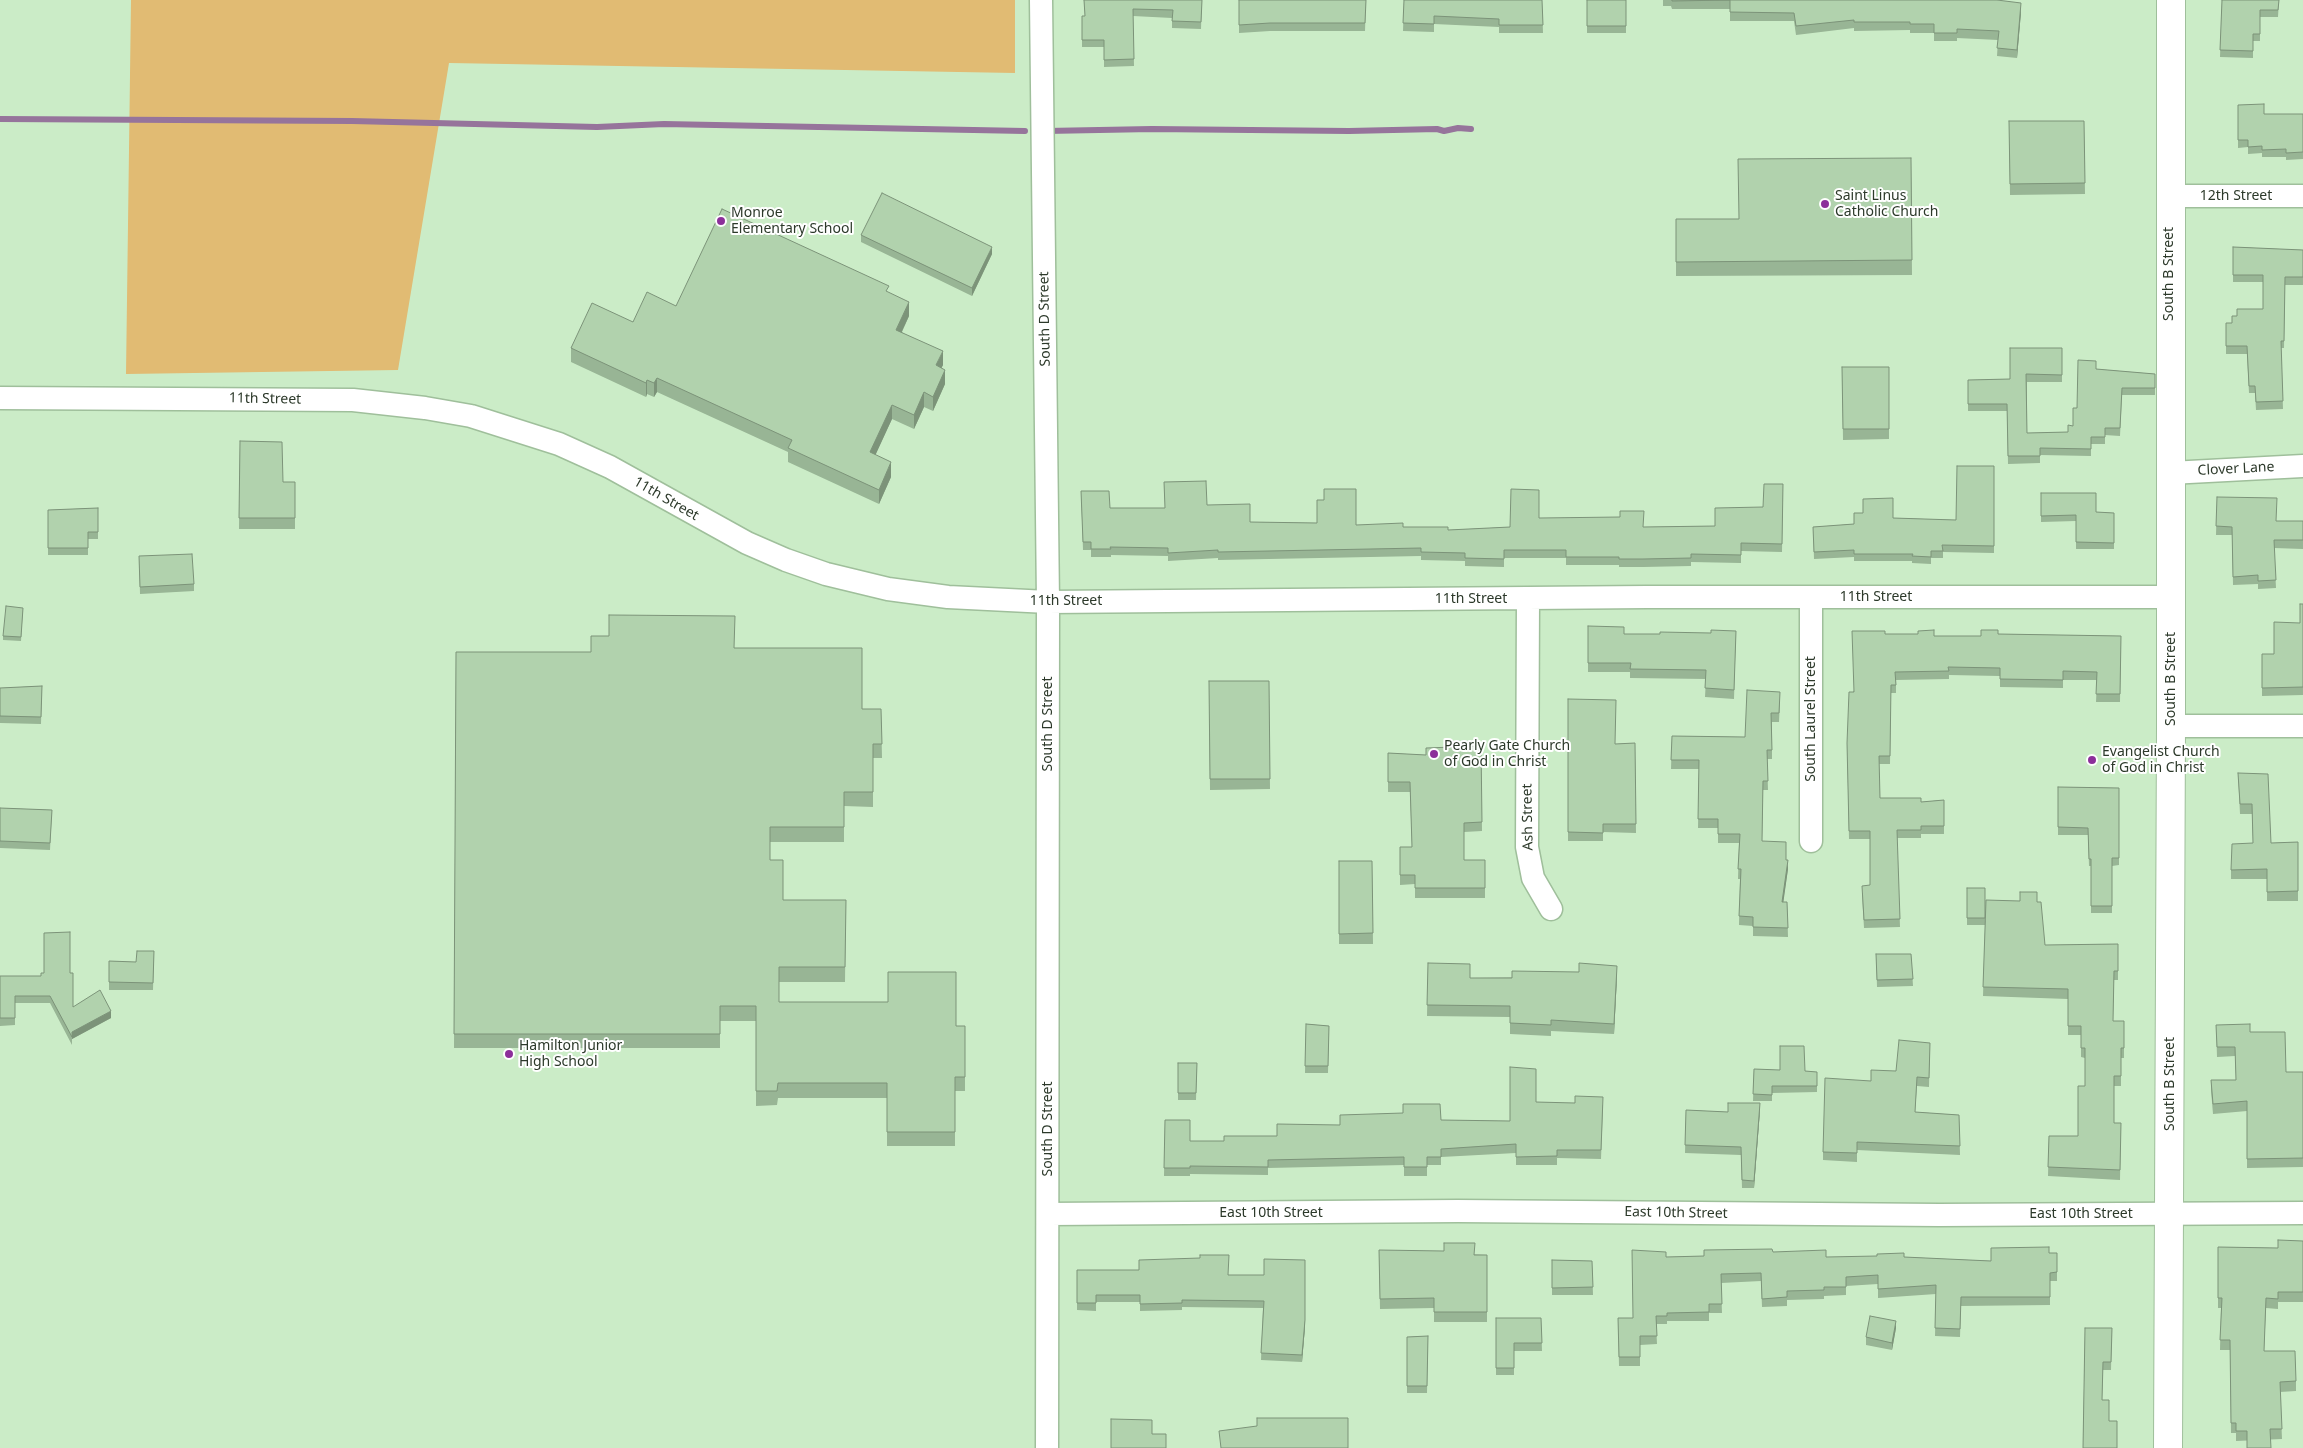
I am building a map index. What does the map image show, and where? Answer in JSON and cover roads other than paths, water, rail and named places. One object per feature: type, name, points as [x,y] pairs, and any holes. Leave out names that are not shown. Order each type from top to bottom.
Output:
[{"type":"street","name":"South D Street","points":[[1041,0],[1048,602],[1049,1214],[1047,1448]]},
{"type":"street","name":"South B Street","points":[[2168,1448],[2171,726],[2170,0]]},
{"type":"street","name":"12th Street","points":[[2169,196],[2303,196]]},
{"type":"street","name":"11th Street","points":[[0,398],[353,400],[425,408],[471,416],[559,444],[610,467],[747,543],[826,574],[888,589],[948,597],[1048,602],[1646,597],[2170,597]]},
{"type":"street","name":"Clover Lane","points":[[2170,473],[2303,466]]},
{"type":"street","name":"South Laurel Street","points":[[1811,597],[1811,841]]},
{"type":"street","name":"Ash Street","points":[[1528,599],[1527,847],[1532,878],[1551,909]]},
{"type":"street","points":[[2171,726],[2303,726]]},
{"type":"street","name":"East 10th Street","points":[[1049,1214],[1458,1211],[1929,1215],[2303,1213]]},
{"type":"waterway","points":[[0,119],[352,121],[597,127],[664,124],[1025,131]]},
{"type":"waterway","points":[[1046,131],[1152,129],[1349,131],[1437,129],[1444,131],[1458,128],[1471,129]]},
{"type":"place","name":"Saint Linus Catholic Church","points":[[1825,204]]},
{"type":"place","name":"Monroe Elementary School","points":[[721,221]]},
{"type":"place","name":"Pearly Gate Church of God in Christ","points":[[1434,754]]},
{"type":"place","name":"Evangelist Church of God in Christ","points":[[2092,760]]},
{"type":"place","name":"Hamilton Junior High School","points":[[509,1054]]}]
